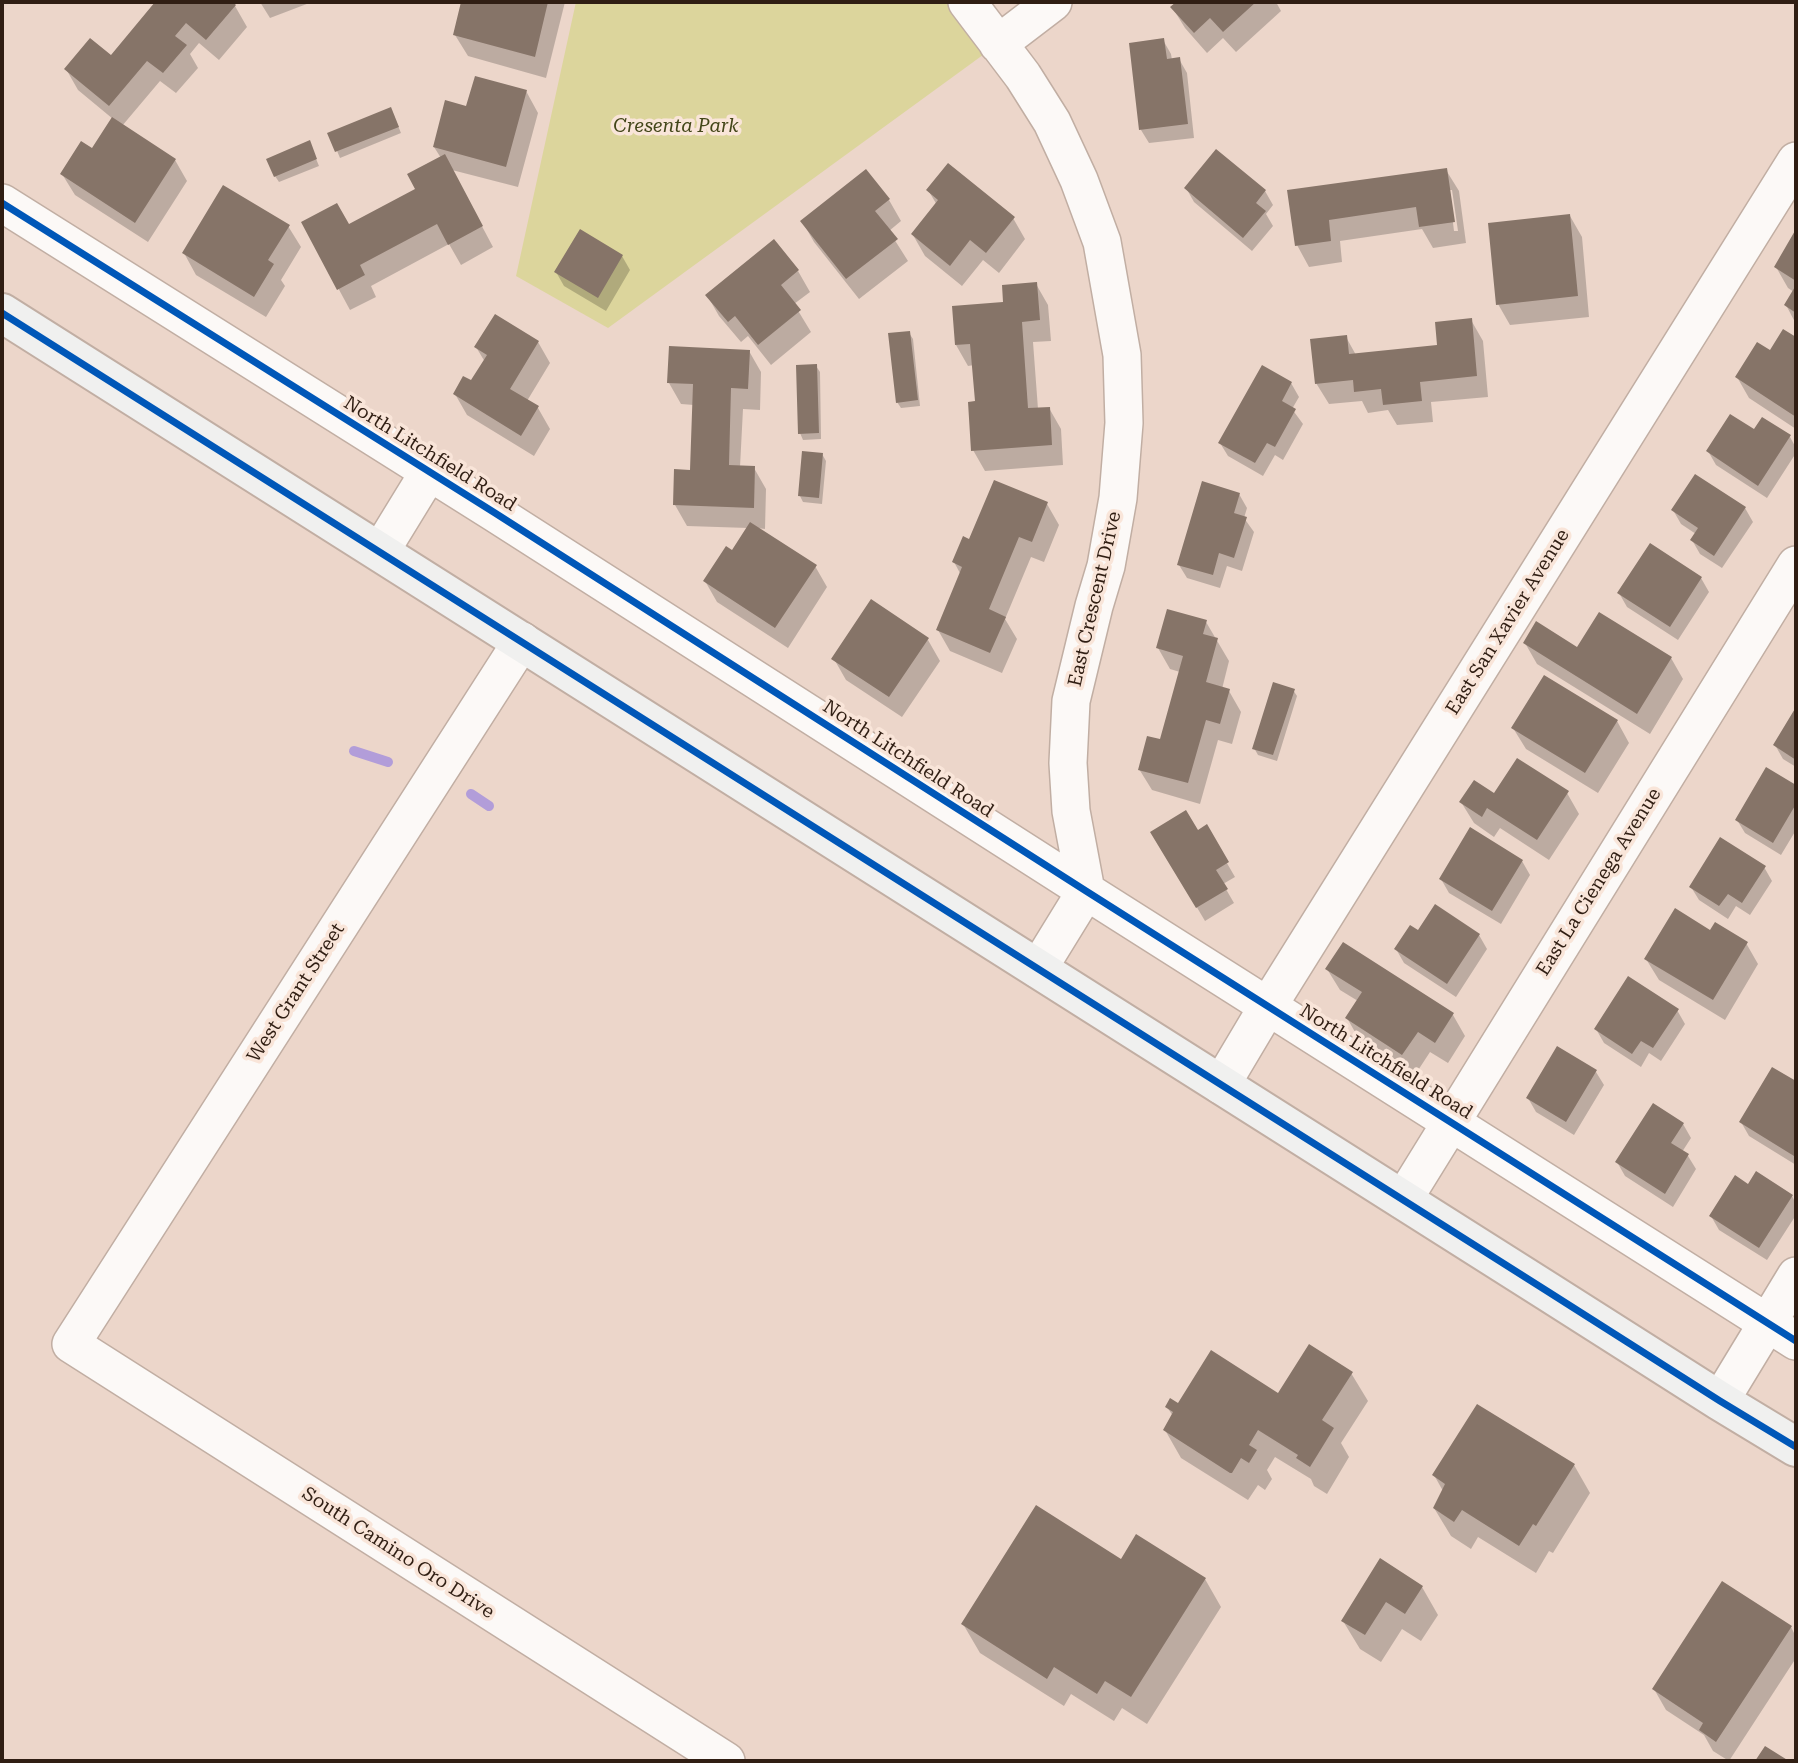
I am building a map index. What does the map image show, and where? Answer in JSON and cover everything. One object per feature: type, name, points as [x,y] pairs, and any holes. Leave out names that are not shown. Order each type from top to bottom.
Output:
[{"type":"main road","points":[[2,313],[1796,1447]]},
{"type":"street","name":"East Crescent Drive","points":[[967,2],[1023,76],[1052,122],[1079,180],[1102,242],[1122,355],[1124,423],[1118,498],[1107,566],[1094,606],[1071,701],[1068,763],[1071,806],[1086,891]]},
{"type":"street","points":[[998,44],[1053,2]]},
{"type":"street","name":"East San Xavier Avenue","points":[[1221,1084],[1796,160]]},
{"type":"street","name":"North Litchfield Road","points":[[2,203],[1782,1332]]},
{"type":"street","name":"North Litchfield Road","points":[[380,552],[429,472]]},
{"type":"street","name":"East La Cienega Avenue","points":[[1403,1200],[1796,565]]},
{"type":"street","name":"West Grant Street","points":[[71,1344],[522,641]]},
{"type":"street","points":[[1038,969],[1086,891]]},
{"type":"street","points":[[1720,1401],[1782,1332],[1796,1276]]},
{"type":"street","name":"South Camino Oro Drive","points":[[71,1344],[726,1761]]},
{"type":"green space","name":"Cresenta Park","points":[[576,2],[967,2],[998,44],[608,328],[516,276]]},
{"type":"building","points":[[155,2],[233,2],[236,5],[206,40],[186,23],[175,36],[187,45],[163,73],[147,61],[109,106],[64,69],[90,38],[111,55]]},
{"type":"building","points":[[461,2],[548,2],[535,57],[453,35]]},
{"type":"building","points":[[1176,2],[1256,2],[1223,32],[1210,18],[1194,33],[1170,7]]},
{"type":"building","points":[[1164,38],[1167,59],[1180,57],[1188,124],[1139,130],[1129,43]]},
{"type":"building","points":[[475,76],[527,90],[506,167],[433,147],[445,100],[466,106]]},
{"type":"building","points":[[391,107],[399,127],[335,152],[327,133]]},
{"type":"building","points":[[112,117],[176,159],[135,223],[60,174],[81,141],[92,148]]},
{"type":"building","points":[[310,140],[317,159],[274,177],[266,159]]},
{"type":"building","points":[[1216,149],[1266,190],[1256,203],[1266,211],[1243,238],[1184,188]]},
{"type":"building","points":[[445,154],[483,226],[448,245],[437,224],[360,265],[365,275],[337,290],[301,222],[337,203],[349,224],[415,189],[407,174]]},
{"type":"building","points":[[948,163],[1015,217],[986,253],[970,240],[950,266],[911,234],[938,200],[926,190]]},
{"type":"building","points":[[1447,168],[1455,222],[1419,227],[1416,207],[1329,220],[1331,241],[1295,246],[1287,190]]},
{"type":"building","points":[[866,169],[890,199],[875,211],[898,239],[846,279],[800,221]]},
{"type":"building","points":[[223,185],[290,225],[268,260],[274,264],[254,297],[182,253]]},
{"type":"building","points":[[1570,214],[1578,296],[1496,305],[1488,223]]},
{"type":"building","points":[[580,229],[623,255],[598,298],[554,272]]},
{"type":"building","points":[[1796,229],[1796,281],[1774,267]]},
{"type":"building","points":[[774,239],[799,270],[781,285],[801,310],[758,345],[735,316],[728,322],[705,295]]},
{"type":"building","points":[[1037,282],[1040,320],[1022,322],[1028,408],[1050,407],[1052,445],[971,451],[968,402],[975,401],[970,344],[955,345],[952,306],[1003,302],[1002,285]]},
{"type":"building","points":[[1796,285],[1796,313],[1784,305]]},
{"type":"building","points":[[495,314],[539,341],[510,389],[539,406],[521,436],[453,394],[463,376],[471,380],[487,355],[474,347]]},
{"type":"building","points":[[1472,318],[1477,376],[1420,382],[1422,401],[1383,405],[1381,389],[1354,392],[1353,380],[1315,384],[1310,339],[1347,335],[1349,354],[1437,345],[1435,322]]},
{"type":"building","points":[[1783,329],[1796,337],[1796,417],[1735,377],[1757,342],[1770,350]]},
{"type":"building","points":[[910,331],[918,400],[896,403],[888,333]]},
{"type":"building","points":[[669,346],[750,350],[748,389],[731,388],[729,465],[755,466],[754,508],[673,505],[674,469],[690,470],[693,384],[667,383]]},
{"type":"building","points":[[817,364],[819,433],[798,434],[796,365]]},
{"type":"building","points":[[1262,365],[1292,382],[1282,401],[1296,409],[1275,447],[1267,443],[1255,463],[1218,443]]},
{"type":"building","points":[[1730,414],[1754,429],[1762,417],[1791,435],[1758,486],[1706,451]]},
{"type":"building","points":[[802,451],[823,453],[819,498],[798,496]]},
{"type":"building","points":[[1695,474],[1746,507],[1714,556],[1690,540],[1698,528],[1671,510]]},
{"type":"building","points":[[994,480],[1048,502],[1032,542],[1019,537],[989,609],[1006,617],[990,653],[936,630],[962,567],[952,562],[963,536],[969,539]]},
{"type":"building","points":[[1202,481],[1240,493],[1234,513],[1247,517],[1234,558],[1219,553],[1213,575],[1177,565]]},
{"type":"building","points":[[750,522],[817,565],[775,628],[703,581],[726,546],[732,550]]},
{"type":"building","points":[[1650,543],[1702,577],[1670,627],[1617,593]]},
{"type":"building","points":[[871,599],[929,638],[889,697],[831,659]]},
{"type":"building","points":[[1167,609],[1207,620],[1203,634],[1218,638],[1206,682],[1230,689],[1220,724],[1206,720],[1188,783],[1138,770],[1147,736],[1160,739],[1183,656],[1156,648]]},
{"type":"building","points":[[1599,612],[1672,657],[1637,714],[1523,643],[1536,621],[1577,647]]},
{"type":"building","points":[[1544,675],[1618,720],[1585,773],[1511,728]]},
{"type":"building","points":[[1273,682],[1295,689],[1273,755],[1252,749]]},
{"type":"building","points":[[1796,707],[1796,760],[1773,745]]},
{"type":"building","points":[[1517,758],[1569,791],[1537,840],[1487,808],[1482,817],[1459,802],[1474,780],[1494,793]]},
{"type":"building","points":[[1766,767],[1796,785],[1796,804],[1773,843],[1735,820]]},
{"type":"building","points":[[1186,810],[1198,830],[1207,824],[1229,862],[1216,870],[1228,889],[1196,908],[1150,832]]},
{"type":"building","points":[[1470,827],[1523,860],[1492,911],[1439,879]]},
{"type":"building","points":[[1720,837],[1766,866],[1742,903],[1728,894],[1719,906],[1689,887]]},
{"type":"building","points":[[1435,904],[1480,934],[1447,984],[1394,949],[1410,925],[1418,930]]},
{"type":"building","points":[[1675,908],[1710,930],[1715,922],[1748,942],[1713,1000],[1644,959]]},
{"type":"building","points":[[1343,942],[1454,1013],[1435,1043],[1418,1032],[1402,1055],[1345,1018],[1362,992],[1325,969]]},
{"type":"building","points":[[1628,976],[1679,1009],[1653,1048],[1641,1041],[1632,1054],[1594,1029]]},
{"type":"building","points":[[1557,1046],[1597,1070],[1566,1122],[1526,1098]]},
{"type":"building","points":[[1772,1067],[1796,1081],[1794,1156],[1739,1122]]},
{"type":"building","points":[[1653,1103],[1684,1123],[1671,1143],[1689,1154],[1665,1194],[1615,1162]]},
{"type":"building","points":[[1756,1171],[1793,1195],[1759,1248],[1709,1216],[1735,1175],[1748,1184]]},
{"type":"building","points":[[1309,1344],[1353,1372],[1322,1420],[1334,1428],[1310,1467],[1296,1458],[1298,1455],[1258,1430],[1249,1445],[1257,1450],[1249,1463],[1241,1458],[1230,1473],[1163,1430],[1173,1412],[1165,1407],[1170,1398],[1178,1403],[1211,1350],[1278,1393]]},
{"type":"building","points":[[1477,1404],[1575,1464],[1536,1526],[1533,1524],[1519,1546],[1462,1510],[1454,1522],[1433,1508],[1445,1484],[1432,1475]]},
{"type":"building","points":[[1036,1505],[1121,1559],[1136,1534],[1206,1578],[1131,1697],[1105,1681],[1097,1694],[1054,1667],[1047,1679],[961,1624]]},
{"type":"building","points":[[1380,1558],[1423,1586],[1405,1614],[1386,1602],[1365,1635],[1341,1621]]},
{"type":"building","points":[[1722,1581],[1792,1626],[1716,1742],[1699,1730],[1703,1723],[1652,1689]]},
{"type":"building","points":[[1765,1746],[1789,1761],[1755,1761]]},
{"type":"waterway","points":[[354,751],[388,762]]},
{"type":"waterway","points":[[471,794],[489,806]]},
{"type":"cycle path","points":[[2,203],[495,513],[1796,1341]]},
{"type":"cycle path","points":[[2,313],[1796,1447]]}]
